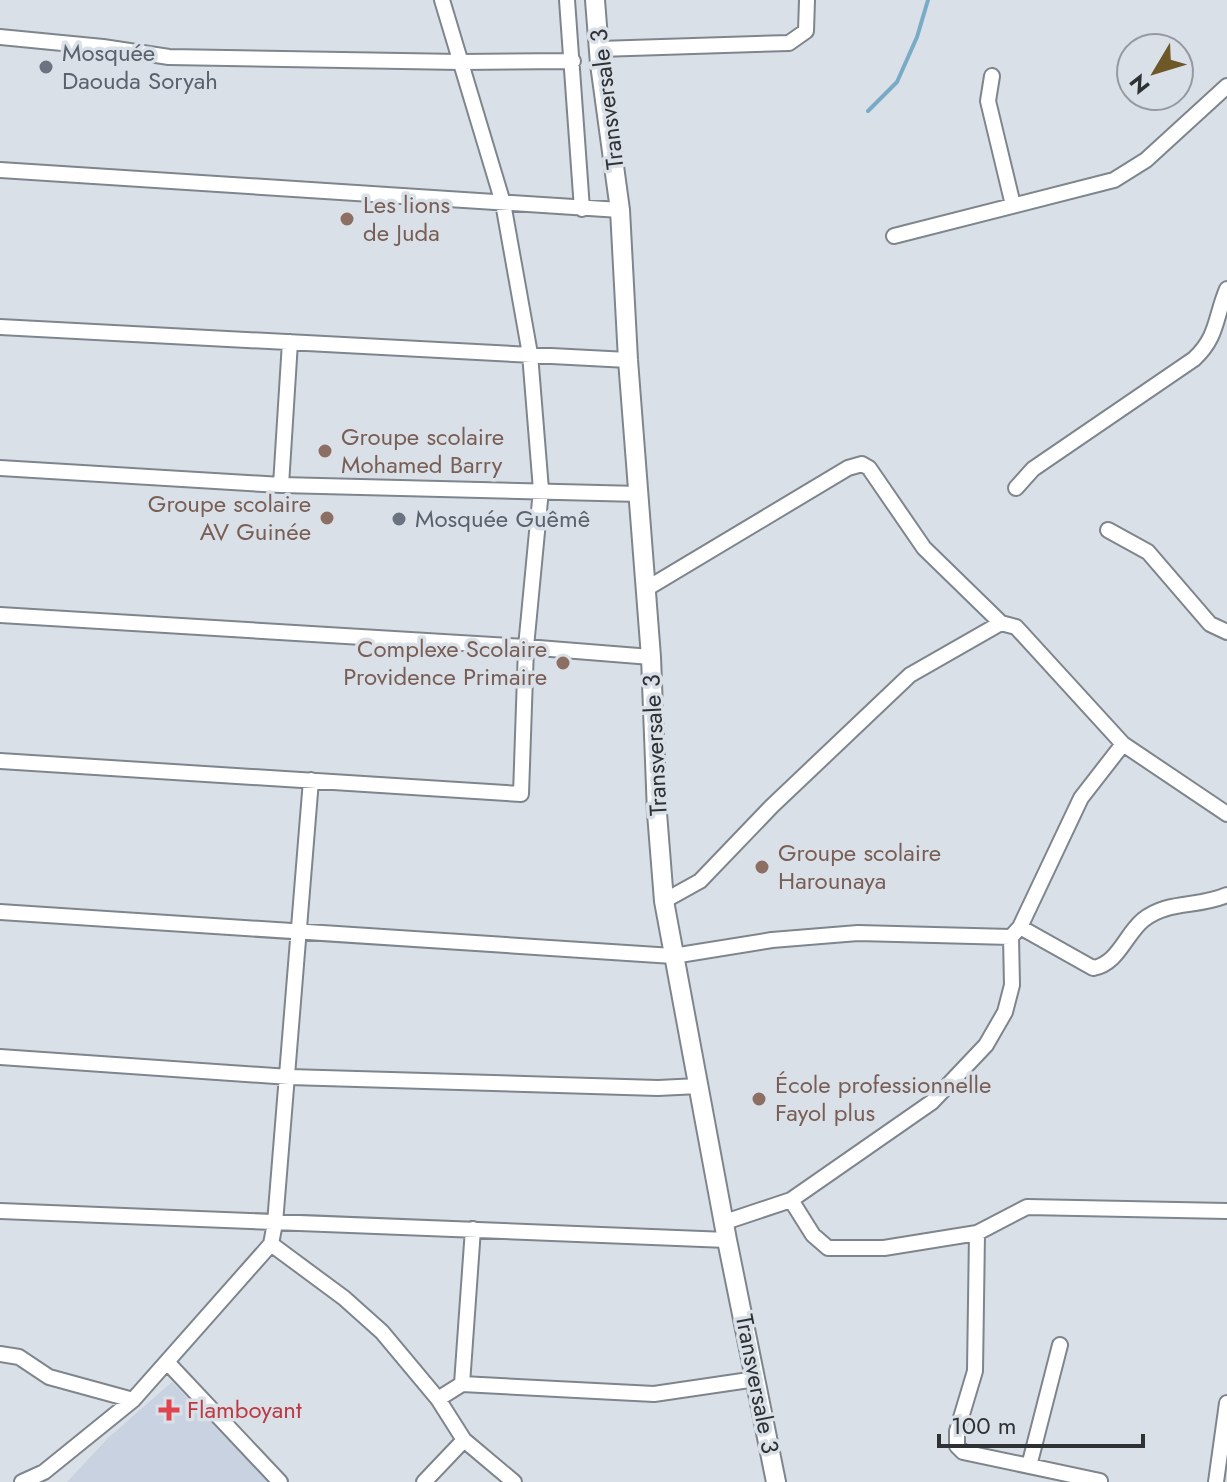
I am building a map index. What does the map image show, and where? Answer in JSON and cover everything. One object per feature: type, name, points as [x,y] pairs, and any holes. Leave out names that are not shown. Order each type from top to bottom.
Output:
[{"type":"main road","name":"Transversale 3","points":[[595,0],[620,210],[651,657],[664,901],[776,1482]]},
{"type":"street","points":[[0,761],[521,794],[526,647],[541,490],[530,354],[503,203],[442,0]]},
{"type":"street","points":[[567,0],[582,209]]},
{"type":"street","points":[[599,49],[789,43],[806,31],[807,0]]},
{"type":"street","points":[[0,37],[169,57],[573,61]]},
{"type":"street","points":[[992,76],[988,101],[1013,205]]},
{"type":"street","points":[[894,236],[1114,180],[1146,160],[1227,86]]},
{"type":"street","points":[[0,170],[620,210]]},
{"type":"street","points":[[1016,488],[1033,469],[1205,349],[1214,335],[1227,289]]},
{"type":"street","points":[[0,327],[628,360]]},
{"type":"street","points":[[281,485],[290,342]]},
{"type":"street","points":[[646,589],[848,468],[862,464],[869,468],[924,548],[1001,623],[1016,627],[1123,744],[1227,814]]},
{"type":"street","points":[[0,468],[281,485],[640,494]]},
{"type":"street","points":[[1108,530],[1148,552],[1210,624],[1227,632]]},
{"type":"street","points":[[0,615],[651,657]]},
{"type":"street","points":[[664,901],[700,881],[772,806],[910,675],[1001,623]]},
{"type":"street","points":[[0,1211],[473,1229],[726,1231],[791,1200],[932,1102],[986,1045],[1005,1012],[1012,985],[1015,932],[1081,798],[1123,744]]},
{"type":"street","points":[[22,1482],[44,1472],[133,1400],[271,1244],[289,1077],[311,780]]},
{"type":"street","points":[[0,912],[673,956],[772,940],[858,933],[1015,932],[1093,968],[1108,963],[1141,921],[1156,911],[1173,905],[1210,903],[1227,895]]},
{"type":"street","points":[[0,1057],[289,1077],[658,1088],[699,1086]]},
{"type":"street","points":[[791,1200],[813,1235],[828,1248],[884,1248],[977,1233],[1027,1207],[1227,1211]]},
{"type":"street","points":[[462,1384],[473,1229]]},
{"type":"street","points":[[977,1233],[975,1371],[955,1439],[963,1452],[1100,1481]]},
{"type":"street","points":[[271,1244],[344,1298],[382,1332],[438,1399],[464,1440],[514,1482]]},
{"type":"street","points":[[1029,1466],[1060,1345]]},
{"type":"street","points":[[0,1354],[19,1357],[49,1377],[133,1400]]},
{"type":"street","points":[[167,1362],[280,1482]]},
{"type":"street","points":[[438,1399],[462,1384],[654,1394],[756,1379]]},
{"type":"street","points":[[1220,1474],[1227,1403]]},
{"type":"street","points":[[424,1482],[464,1440]]},
{"type":"shaded area","name":"Flamboyant","points":[[172,1382],[268,1482],[67,1482],[108,1438]]},
{"type":"waterway","points":[[868,111],[897,82],[917,37],[928,0]]},
{"type":"place","name":"Mosquée Daouda Soryah","points":[[46,67]]},
{"type":"place","name":"Les lions de Juda","points":[[347,219]]},
{"type":"place","name":"Groupe scolaire Mohamed Barry","points":[[325,451]]},
{"type":"place","name":"Groupe scolaire AV Guinée","points":[[327,518]]},
{"type":"place","name":"Mosquée Guêmê","points":[[399,519]]},
{"type":"place","name":"Complexe Scolaire Providence Primaire","points":[[563,663]]},
{"type":"place","name":"Groupe scolaire Harounaya","points":[[762,867]]},
{"type":"place","name":"École professionnelle Fayol plus","points":[[759,1099]]},
{"type":"place","name":"Flamboyant","points":[[169,1410]]}]
